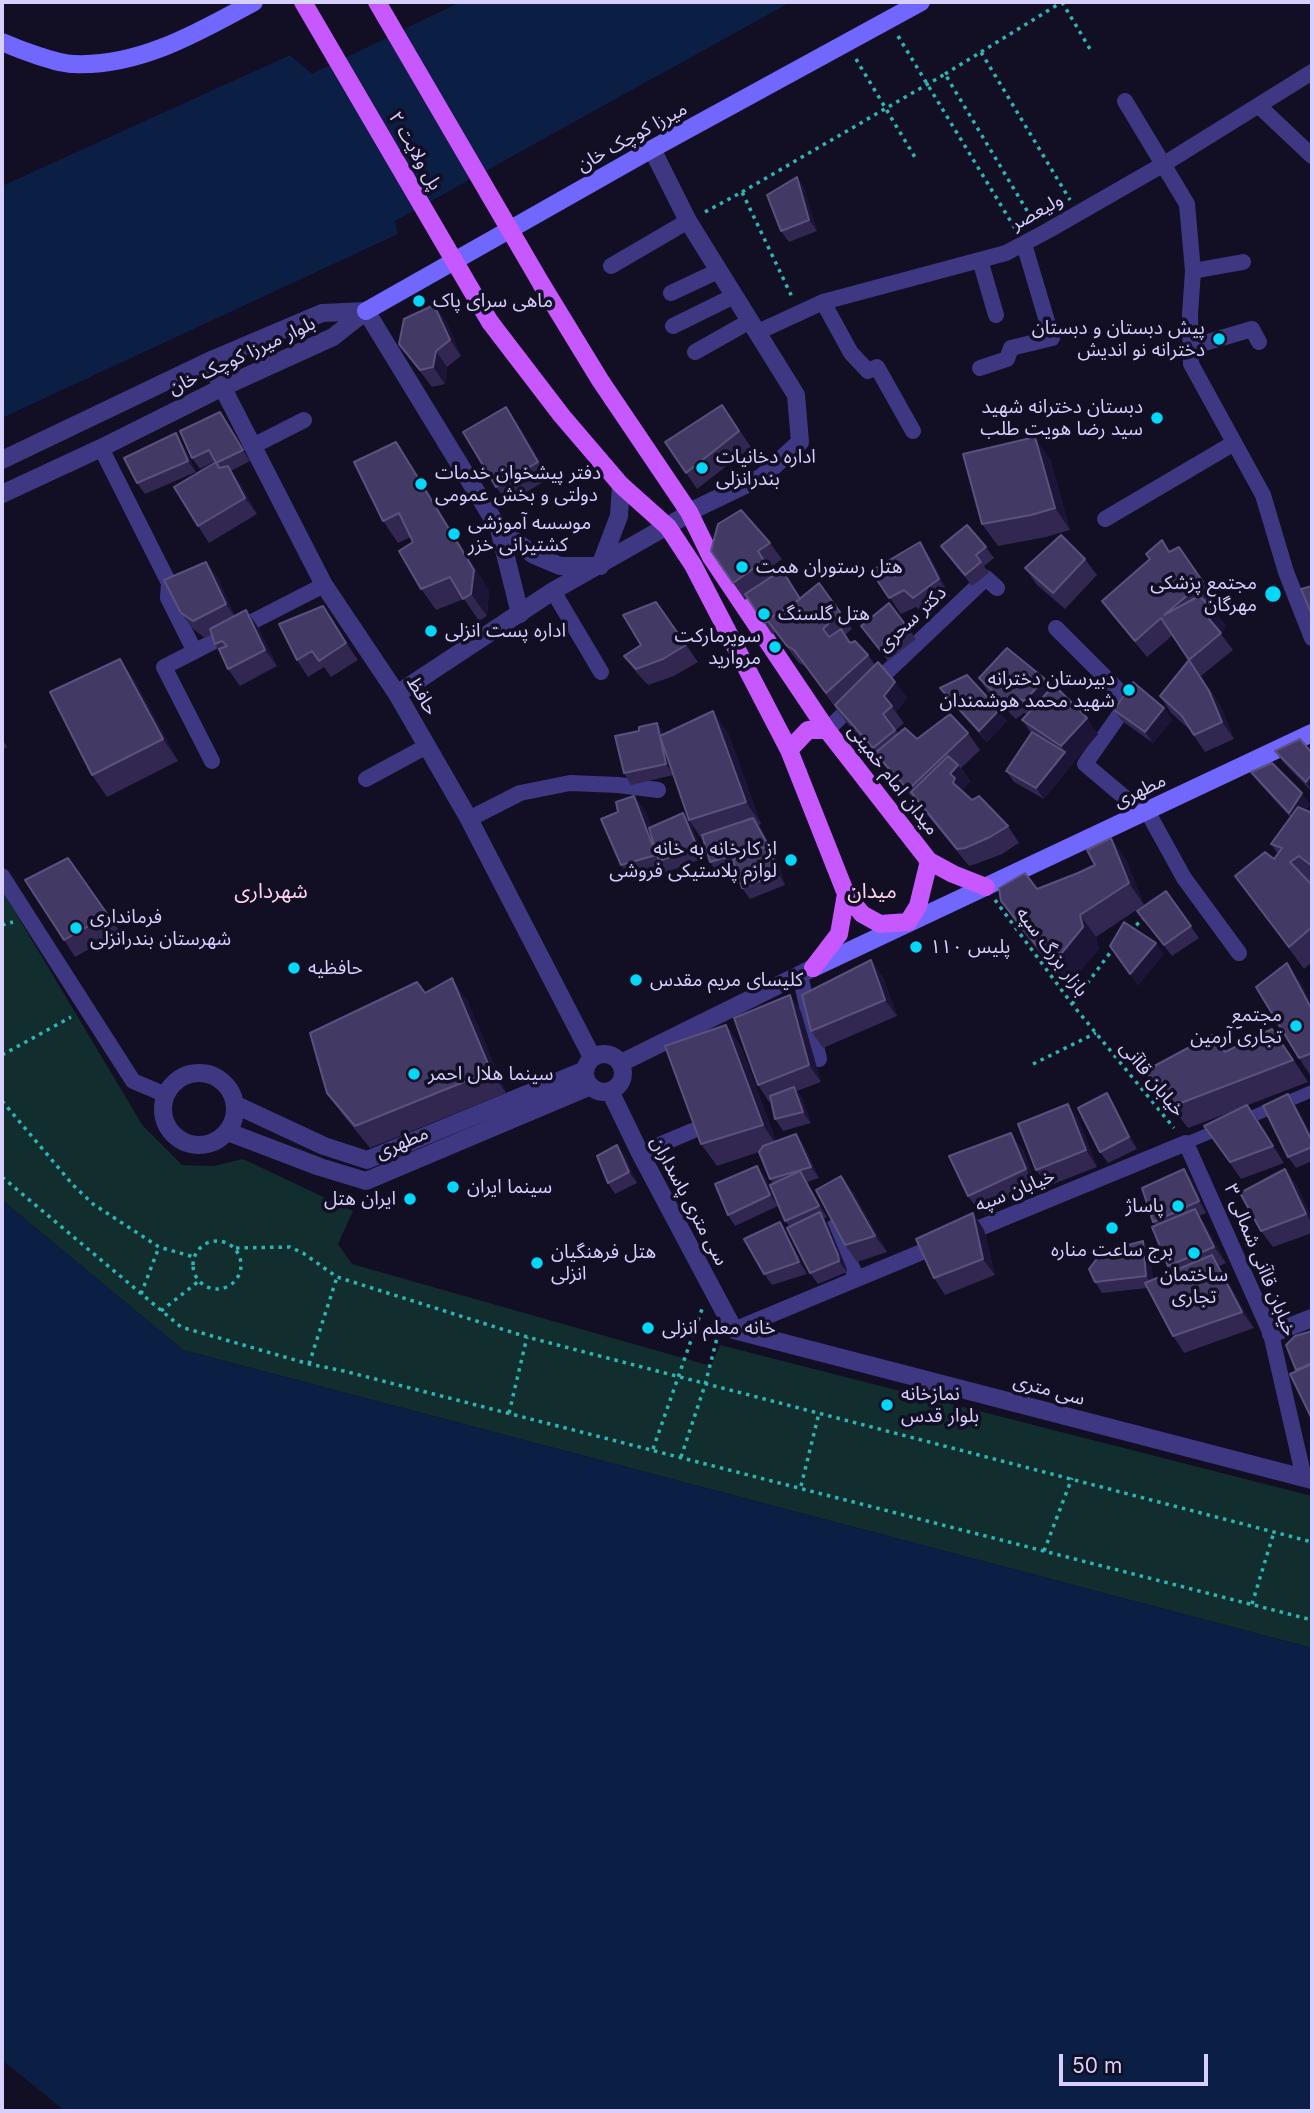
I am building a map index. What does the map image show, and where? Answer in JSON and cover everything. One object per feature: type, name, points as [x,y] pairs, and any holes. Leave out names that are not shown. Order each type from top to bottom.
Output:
[{"type":"main road","points":[[2,42],[71,65],[118,62],[167,46],[254,2]]},
{"type":"main road","name":"پل ولایت ۲","points":[[303,2],[491,322],[562,415],[621,485],[667,527],[693,565],[789,750]]},
{"type":"main road","points":[[377,2],[600,380],[689,512],[711,556],[827,730]]},
{"type":"main road","name":"میرزا کوچک خان","points":[[366,311],[652,149],[921,2]]},
{"type":"main road","name":"میدان امام خمینی","points":[[789,750],[808,730],[827,730],[929,861],[918,906],[908,922]]},
{"type":"main road","name":"مطهری","points":[[908,922],[1312,733]]},
{"type":"main road","points":[[789,750],[846,894],[862,914],[880,924],[908,922]]},
{"type":"main road","points":[[929,861],[986,887]]},
{"type":"main road","points":[[806,972],[839,934],[846,894]]},
{"type":"main road","points":[[806,972],[908,922]]},
{"type":"street","name":"ولیعصر","points":[[695,352],[823,302],[1006,253],[1164,164],[1312,72]]},
{"type":"street","points":[[1125,101],[1187,204],[1193,271],[1191,364],[1263,495],[1286,572],[1312,638]]},
{"type":"street","points":[[1259,106],[1312,156]]},
{"type":"street","points":[[397,694],[553,591],[689,512],[762,477],[800,442],[796,395],[688,221],[652,149]]},
{"type":"street","points":[[611,266],[688,221]]},
{"type":"street","points":[[980,368],[1007,359],[1011,348],[1052,338],[1024,244]]},
{"type":"street","points":[[981,260],[996,315]]},
{"type":"street","points":[[1193,271],[1244,262]]},
{"type":"street","points":[[671,293],[718,271]]},
{"type":"street","points":[[673,326],[734,296]]},
{"type":"street","points":[[823,302],[851,353],[868,372],[877,367],[913,431]]},
{"type":"street","points":[[366,311],[499,529],[520,614]]},
{"type":"street","name":"بلوار میرزا کوچک خان","points":[[2,460],[209,361],[322,313],[366,311]]},
{"type":"street","name":"بلوار میرزا کوچک خان","points":[[2,494],[333,337],[366,311]]},
{"type":"street","points":[[1191,347],[1252,330],[1259,342]]},
{"type":"street","name":"حافظ","points":[[209,361],[324,585],[397,694],[469,819],[589,1071]]},
{"type":"street","points":[[86,420],[169,583],[168,598],[194,650]]},
{"type":"street","points":[[253,446],[304,420]]},
{"type":"street","points":[[1105,519],[1234,443]]},
{"type":"street","points":[[600,566],[619,516],[621,485]]},
{"type":"street","points":[[499,529],[534,555],[560,566],[600,566]]},
{"type":"street","name":"دکتر سحری","points":[[827,730],[986,578],[997,588]]},
{"type":"street","points":[[212,761],[164,667],[324,585]]},
{"type":"street","points":[[553,591],[601,672]]},
{"type":"street","points":[[1056,628],[1129,701],[1085,764],[1145,812],[1184,878],[1239,953]]},
{"type":"street","points":[[366,779],[427,746]]},
{"type":"street","points":[[469,819],[520,793],[570,783],[658,790]]},
{"type":"street","points":[[2,876],[134,1081],[166,1095]]},
{"type":"street","points":[[621,1063],[806,972],[819,1059]]},
{"type":"street","points":[[600,1054],[615,1057],[621,1063],[622,1080],[617,1087],[602,1092],[589,1071],[600,1054]]},
{"type":"street","name":"مطهری","points":[[236,1105],[324,1146],[367,1160],[589,1071]]},
{"type":"street","name":"مطهری","points":[[228,1132],[320,1167],[366,1181],[589,1071]]},
{"type":"street","points":[[205,1073],[222,1080],[233,1095],[236,1105],[228,1132],[213,1143],[204,1145],[194,1145],[177,1138],[170,1131],[163,1113],[170,1087],[186,1075],[205,1073]]},
{"type":"street","name":"سی متری پاسداران","points":[[610,1091],[734,1330]]},
{"type":"street","name":"خیابان سپه","points":[[734,1330],[1312,1091]]},
{"type":"street","points":[[640,1153],[692,1131]]},
{"type":"street","name":"خیابان قاآنی شمالی ۳","points":[[1186,1143],[1271,1334],[1308,1479]]},
{"type":"street","points":[[834,1227],[857,1279]]},
{"type":"street","points":[[1271,1334],[1312,1318]]},
{"type":"street","name":"سی متری","points":[[734,1330],[1308,1479]]},
{"type":"path","points":[[688,221],[927,86],[1062,2],[1090,49]]},
{"type":"path","points":[[888,20],[1024,244]]},
{"type":"path","points":[[847,43],[916,159]]},
{"type":"path","points":[[981,51],[1078,214]]},
{"type":"path","points":[[945,74],[1041,234]]},
{"type":"path","points":[[742,192],[799,312]]},
{"type":"path","name":"بازار بزرگ سپه","points":[[986,887],[1096,1033]]},
{"type":"path","points":[[1072,1004],[1123,937],[1149,914]]},
{"type":"path","points":[[2,1055],[87,1009]]},
{"type":"path","points":[[1033,1064],[1096,1033]]},
{"type":"path","name":"خیابان قاآنی","points":[[1096,1033],[1186,1143]]},
{"type":"path","points":[[2,1101],[73,1185],[93,1204],[159,1247],[194,1256]]},
{"type":"path","points":[[2,1177],[181,1327],[309,1364],[801,1487],[1312,1620]]},
{"type":"path","points":[[213,1241],[226,1241],[236,1248],[242,1260],[241,1273],[233,1283],[222,1289],[209,1288],[199,1281],[193,1269],[194,1256],[201,1246],[213,1241]]},
{"type":"path","points":[[141,1294],[159,1247]]},
{"type":"path","points":[[236,1248],[290,1247],[303,1253],[337,1278],[527,1337],[1312,1542]]},
{"type":"path","points":[[309,1364],[337,1278]]},
{"type":"path","points":[[161,1311],[199,1281]]},
{"type":"path","points":[[653,1450],[710,1286]]},
{"type":"path","points":[[681,1457],[705,1385],[724,1312]]},
{"type":"path","points":[[509,1413],[527,1337]]},
{"type":"path","points":[[801,1487],[819,1413]]},
{"type":"path","points":[[1044,1552],[1072,1478]]},
{"type":"path","points":[[1252,1605],[1274,1532]]},
{"type":"green space","points":[[2,890],[143,1126],[182,1165],[214,1166],[243,1159],[353,1211],[338,1244],[352,1264],[711,1366],[720,1345],[1312,1496],[1312,1648],[183,1350],[2,1200]]},
{"type":"water","points":[[460,2],[791,2],[395,221],[398,234],[2,418],[2,186],[290,55],[312,74]]},
{"type":"water","points":[[2,1200],[183,1350],[1312,1648],[1312,2111],[65,2111],[2,2060]]},
{"type":"building","points":[[797,177],[809,220],[781,231],[767,195]]},
{"type":"building","points":[[434,305],[450,340],[436,351],[433,367],[420,370],[399,344],[404,319]]},
{"type":"building","points":[[722,405],[739,431],[686,473],[665,442]]},
{"type":"building","points":[[506,407],[538,462],[496,487],[463,432]]},
{"type":"building","points":[[220,412],[243,450],[216,463],[209,450],[192,458],[180,431]]},
{"type":"building","points":[[176,433],[188,461],[137,483],[124,458]]},
{"type":"building","points":[[1035,437],[1055,508],[982,524],[963,454]]},
{"type":"building","points":[[396,442],[474,570],[471,594],[463,599],[450,577],[421,589],[399,551],[413,542],[399,513],[383,521],[354,462]]},
{"type":"building","points":[[216,462],[219,468],[228,466],[245,498],[198,526],[174,487]]},
{"type":"building","points":[[741,510],[770,543],[758,551],[764,561],[733,583],[711,551],[718,524]]},
{"type":"building","points":[[967,525],[986,547],[976,555],[981,562],[965,575],[941,546]]},
{"type":"building","points":[[1061,535],[1085,559],[1053,593],[1025,568]]},
{"type":"building","points":[[1162,540],[1169,552],[1179,547],[1203,582],[1164,615],[1199,596],[1214,609],[1209,619],[1221,633],[1189,660],[1161,618],[1135,641],[1102,601],[1150,559],[1146,554]]},
{"type":"building","points":[[920,542],[939,579],[913,598],[904,590],[889,598],[871,571]]},
{"type":"building","points":[[206,562],[226,604],[193,621],[181,613],[164,580]]},
{"type":"building","points":[[782,570],[800,599],[764,623],[745,594]]},
{"type":"building","points":[[819,583],[840,612],[823,629],[829,637],[841,629],[850,643],[855,641],[868,655],[826,693],[794,650],[787,646],[767,620],[792,605]]},
{"type":"building","points":[[1312,586],[1312,615],[1301,589]]},
{"type":"building","points":[[656,602],[686,645],[663,659],[636,669],[624,656],[641,645],[623,615]]},
{"type":"building","points":[[889,603],[908,628],[880,650],[861,626]]},
{"type":"building","points":[[323,606],[346,643],[319,661],[312,651],[297,660],[279,624]]},
{"type":"building","points":[[246,610],[265,650],[228,669],[219,649],[227,646],[222,641],[215,644],[210,629]]},
{"type":"building","points":[[1007,648],[1045,679],[1024,701],[1013,696],[1004,702],[979,678]]},
{"type":"building","points":[[120,659],[163,739],[92,775],[50,692]]},
{"type":"building","points":[[1189,660],[1209,691],[1222,722],[1194,735],[1182,716],[1160,696]]},
{"type":"building","points":[[878,662],[895,682],[884,696],[892,706],[883,714],[895,730],[873,748],[835,705]]},
{"type":"building","points":[[967,675],[999,710],[979,731],[940,688]]},
{"type":"building","points":[[1133,682],[1164,708],[1145,732],[1114,710]]},
{"type":"building","points":[[1054,685],[1087,718],[1061,746],[1022,720]]},
{"type":"building","points":[[713,711],[746,802],[689,820],[660,736]]},
{"type":"building","points":[[950,714],[968,733],[908,790],[875,753],[905,728],[917,739]]},
{"type":"building","points":[[657,723],[666,764],[624,773],[615,736],[639,731],[639,727]]},
{"type":"building","points":[[1032,732],[1065,752],[1036,788],[1006,771]]},
{"type":"building","points":[[1300,739],[1312,753],[1312,774],[1306,782],[1275,751]]},
{"type":"building","points":[[948,756],[958,765],[950,774],[955,778],[953,783],[972,800],[979,796],[1008,826],[965,848],[957,849],[911,792]]},
{"type":"building","points":[[1272,763],[1302,793],[1289,813],[1251,772]]},
{"type":"building","points":[[634,796],[656,855],[621,865],[601,819],[618,812],[616,802]]},
{"type":"building","points":[[1298,807],[1312,813],[1312,866],[1299,856],[1290,862],[1312,885],[1312,927],[1289,947],[1235,876],[1265,852],[1274,859],[1282,848],[1271,844]]},
{"type":"building","points":[[683,813],[697,847],[659,861],[649,828]]},
{"type":"building","points":[[753,818],[767,843],[751,849],[769,847],[778,873],[742,888],[733,860],[746,851],[710,862],[702,835]]},
{"type":"building","points":[[1111,838],[1129,883],[1080,915],[1083,927],[1052,965],[1001,901],[999,888],[1025,873],[1037,889],[1078,873],[1095,865],[1087,850]]},
{"type":"building","points":[[68,858],[108,915],[64,940],[25,880]]},
{"type":"building","points":[[1166,891],[1191,926],[1164,945],[1137,911]]},
{"type":"building","points":[[1124,922],[1156,943],[1130,974],[1110,946]]},
{"type":"building","points":[[871,960],[885,1000],[811,1031],[802,995]]},
{"type":"building","name":"مجتمع تجاری آرمین","points":[[1287,963],[1312,1010],[1312,1053],[1299,1058],[1256,987]]},
{"type":"building","name":"سینما هلال احمر","points":[[452,978],[491,1071],[355,1126],[327,1093],[310,1033],[417,982],[425,993]]},
{"type":"building","points":[[790,995],[809,1065],[758,1085],[734,1018]]},
{"type":"building","points":[[726,1025],[763,1125],[701,1144],[665,1046]]},
{"type":"building","points":[[1272,1029],[1293,1060],[1173,1106],[1145,1071],[1212,1035],[1225,1052]]},
{"type":"building","points":[[794,1087],[803,1112],[775,1119],[770,1096]]},
{"type":"building","points":[[1107,1093],[1129,1137],[1100,1152],[1078,1108]]},
{"type":"building","points":[[1288,1094],[1312,1141],[1312,1147],[1288,1157],[1263,1106]]},
{"type":"building","points":[[1068,1104],[1086,1150],[1036,1170],[1018,1124]]},
{"type":"building","points":[[1247,1105],[1273,1146],[1230,1162],[1204,1126]]},
{"type":"building","points":[[1011,1133],[1026,1169],[968,1196],[949,1156]]},
{"type":"building","points":[[796,1134],[811,1167],[770,1179],[759,1152],[763,1146]]},
{"type":"building","points":[[617,1145],[629,1172],[608,1183],[597,1156]]},
{"type":"building","points":[[757,1166],[770,1195],[728,1215],[715,1184]]},
{"type":"building","points":[[1184,1169],[1199,1201],[1153,1222],[1142,1188]]},
{"type":"building","points":[[1285,1169],[1306,1214],[1261,1231],[1240,1193]]},
{"type":"building","points":[[800,1171],[819,1206],[785,1221],[770,1185]]},
{"type":"building","points":[[841,1176],[875,1236],[845,1245],[816,1190]]},
{"type":"building","points":[[1195,1209],[1214,1247],[1168,1266],[1152,1227]]},
{"type":"building","points":[[820,1212],[839,1261],[810,1273],[787,1228]]},
{"type":"building","points":[[973,1213],[983,1259],[934,1278],[916,1239]]},
{"type":"building","points":[[780,1222],[799,1262],[764,1274],[744,1239]]},
{"type":"building","points":[[1143,1241],[1146,1276],[1095,1282],[1089,1269],[1102,1252]]},
{"type":"building","points":[[1212,1255],[1242,1312],[1173,1336],[1145,1283]]},
{"type":"building","points":[[1312,1331],[1312,1363],[1296,1370],[1286,1345],[1295,1336]]},
{"type":"building","points":[[1312,1364],[1312,1419],[1290,1374]]},
{"type":"place","name":"ماهی سرای پاک","points":[[419,301]]},
{"type":"place","name":"پیش دبستان و دبستان دخترانه نو اندیش","points":[[1219,339]]},
{"type":"place","name":"دبستان دخترانه شهید سید رضا هویت طلب","points":[[1157,418]]},
{"type":"place","name":"اداره دخانیات بندرانزلی","points":[[702,468]]},
{"type":"place","name":"دفتر پیشخوان خدمات دولتی و بخش عمومی","points":[[421,484]]},
{"type":"place","name":"موسسه آموزشی کشتیرانی خزر","points":[[454,534]]},
{"type":"place","name":"هتل رستوران همت","points":[[742,567]]},
{"type":"place","name":"مجتمع پزشکی مهرگان","points":[[1273,594]]},
{"type":"place","name":"هتل گلسنگ","points":[[764,614]]},
{"type":"place","name":"اداره پست انزلی","points":[[431,631]]},
{"type":"place","name":"سوپرمارکت مروارید","points":[[775,647]]},
{"type":"place","name":"دبیرستان دخترانه شهید محمد هوشمندان","points":[[1129,690]]},
{"type":"place","name":"از کارخانه به خانه لوازم پلاستیکی فروشی","points":[[791,860]]},
{"type":"place","name":"فرمانداری شهرستان بندرانزلی","points":[[76,928]]},
{"type":"place","name":"پلیس ۱۱۰","points":[[916,947]]},
{"type":"place","name":"حافظیه","points":[[294,968]]},
{"type":"place","name":"کلیسای مریم مقدس","points":[[636,980]]},
{"type":"place","name":"مجتمع تجاری آرمین","points":[[1296,1026]]},
{"type":"place","name":"سینما هلال احمر","points":[[414,1074]]},
{"type":"place","name":"سینما ایران","points":[[453,1187]]},
{"type":"place","name":"ایران هتل","points":[[410,1199]]},
{"type":"place","name":"پاساژ","points":[[1178,1206]]},
{"type":"place","name":"برج ساعت مناره","points":[[1112,1228]]},
{"type":"place","name":"ساختمان تجاری","points":[[1194,1253]]},
{"type":"place","name":"هتل فرهنگیان انزلی","points":[[537,1263]]},
{"type":"place","name":"خانه معلم انزلی","points":[[648,1328]]},
{"type":"place","name":"نمازخانه بلوار قدس","points":[[887,1405]]},
{"type":"district","name":"شهرداری","points":[[271,892]]},
{"type":"district","name":"میدان","points":[[872,892]]}]
